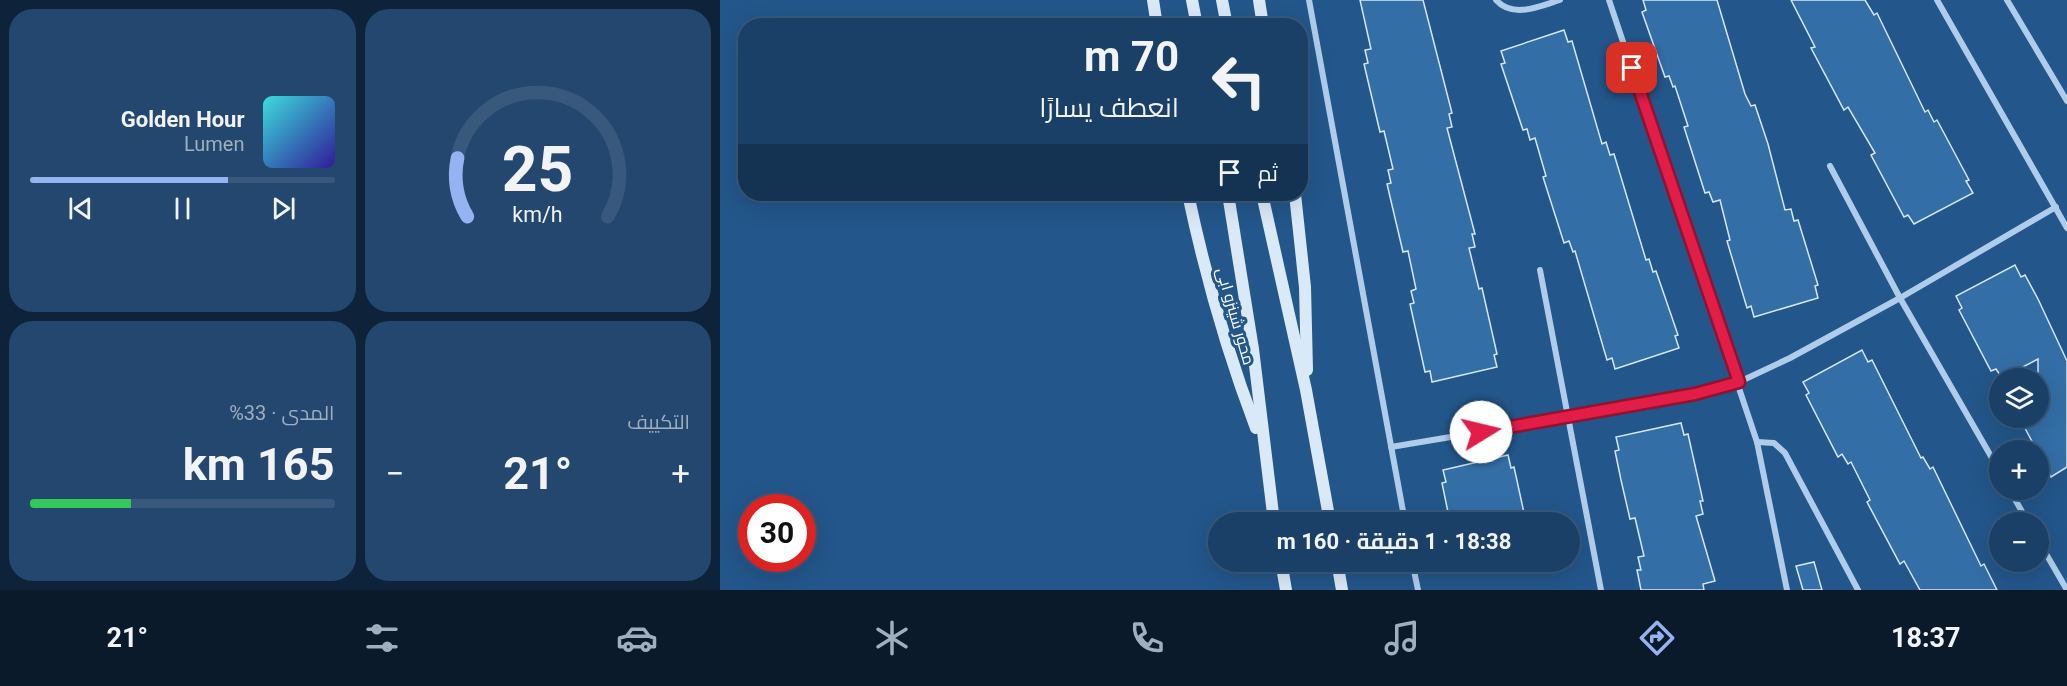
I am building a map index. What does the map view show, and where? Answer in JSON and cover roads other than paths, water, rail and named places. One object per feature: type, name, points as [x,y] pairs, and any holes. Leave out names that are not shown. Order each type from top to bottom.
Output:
[{"type":"main road","points":[[1153,0],[1156,18]]},
{"type":"main road","points":[[1192,0],[1195,18]]},
{"type":"main road","points":[[1222,0],[1225,18]]},
{"type":"main road","points":[[1259,0],[1262,18]]},
{"type":"main road","name":"محور شينزو ابى","points":[[1190,201],[1215,306],[1236,376],[1262,444]]},
{"type":"main road","name":"محور شينزو ابى","points":[[1229,201],[1252,349],[1262,444],[1272,512]]},
{"type":"main road","points":[[1264,201],[1306,390],[1328,512]]},
{"type":"main road","points":[[1296,201],[1305,287],[1306,390]]},
{"type":"main road","points":[[1283,572],[1286,590]]},
{"type":"main road","points":[[1339,572],[1342,590]]},
{"type":"street","points":[[1309,0],[1403,512]]},
{"type":"street","points":[[1496,0],[1513,10],[1527,10],[1560,0]]},
{"type":"street","points":[[1609,0],[1739,382],[1757,442],[1787,590]]},
{"type":"street","points":[[1937,0],[2066,223]]},
{"type":"street","points":[[2007,0],[2067,100]]},
{"type":"street","points":[[1830,166],[1900,298],[1989,453]]},
{"type":"street","points":[[1391,447],[1695,394],[1739,382],[1790,358],[1900,298],[2056,207]]},
{"type":"street","points":[[1540,270],[1570,417],[1601,590]]},
{"type":"street","points":[[1757,442],[1774,443],[1785,453],[1858,590]]},
{"type":"street","points":[[2049,559],[2067,590]]},
{"type":"street","points":[[1414,572],[1418,590]]}]
